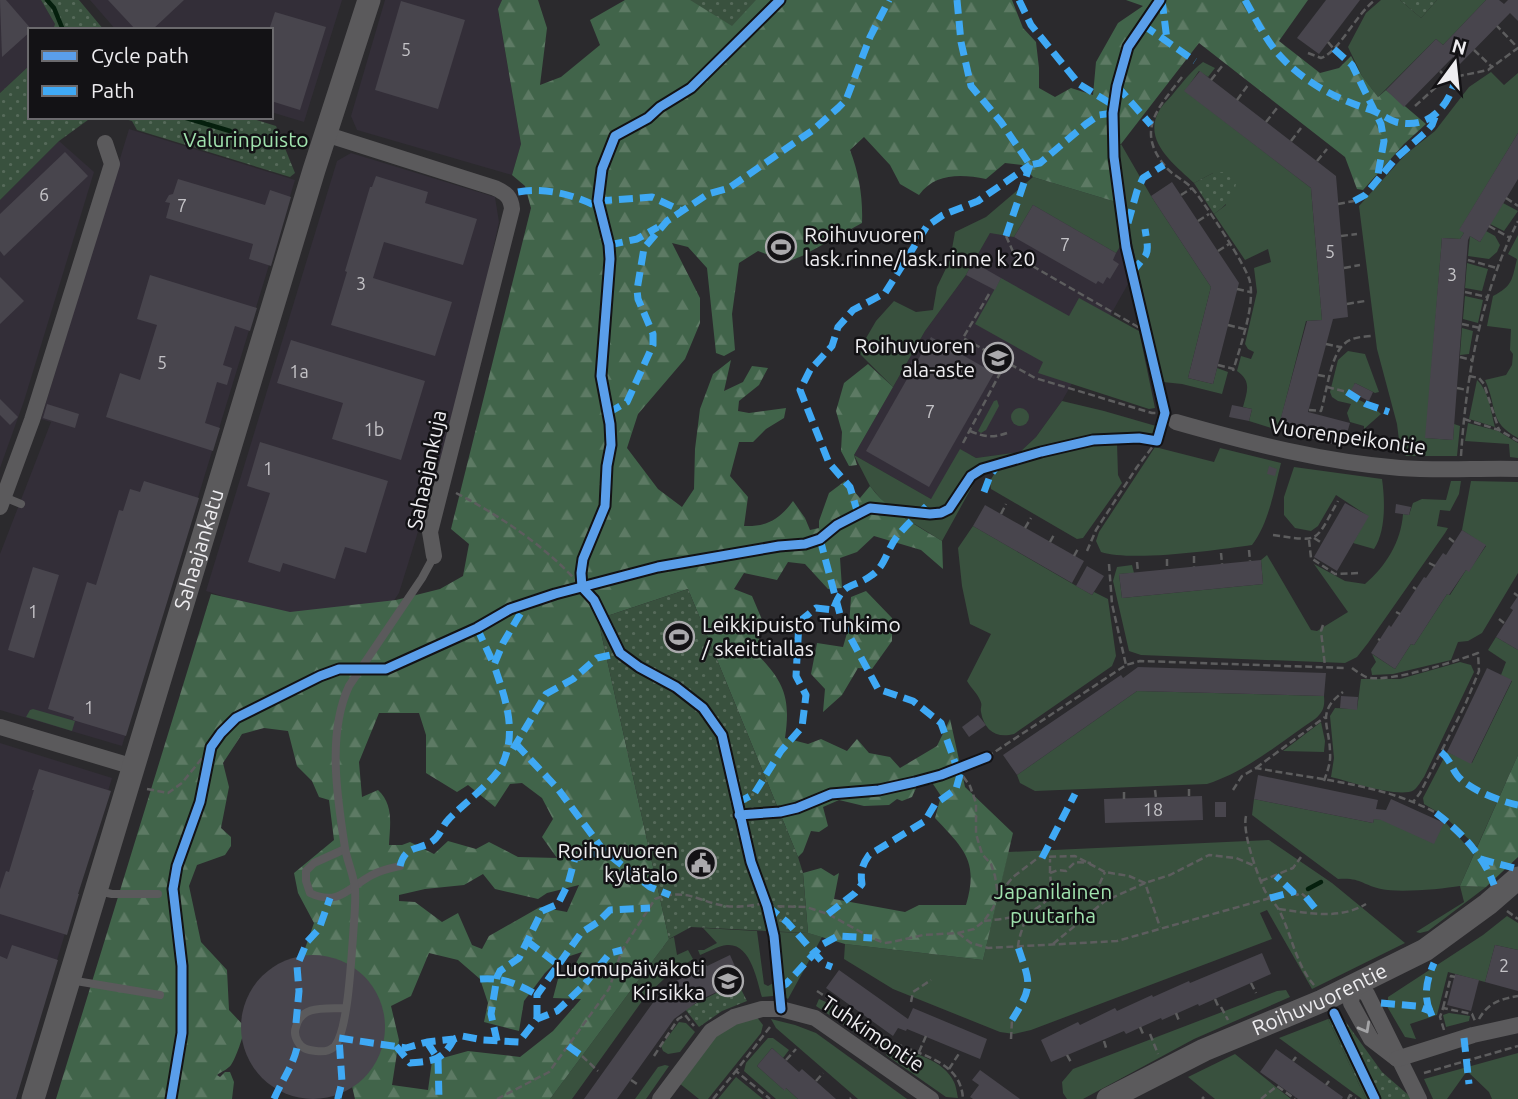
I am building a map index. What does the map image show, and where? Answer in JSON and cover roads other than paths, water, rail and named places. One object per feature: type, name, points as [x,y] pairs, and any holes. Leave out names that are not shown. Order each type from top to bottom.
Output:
[{"type":"main road","name":"Sahaajankatu","points":[[33,1099],[369,0]]},
{"type":"main road","name":"Roihuvuorentie","points":[[1108,1099],[1204,1050],[1353,986],[1425,950],[1488,904],[1518,878]]},
{"type":"street","name":"Sahaajankuja","points":[[326,134],[495,188],[503,191],[511,201],[512,209],[430,532],[434,556]]},
{"type":"street","points":[[2,502],[32,420],[112,164],[105,143]]},
{"type":"street","name":"Vuorenpeikontie","points":[[1167,415],[1257,445],[1324,459],[1401,468],[1518,469]]},
{"type":"street","points":[[0,727],[134,767]]},
{"type":"street","points":[[1353,986],[1351,1003],[1371,1039],[1398,1059],[1419,1099]]},
{"type":"street","name":"Tuhkimontie","points":[[660,1099],[711,1031],[734,1017],[762,1009],[781,1009],[815,1018],[931,1099]]},
{"type":"street","points":[[1398,1059],[1473,1035],[1518,1025]]},
{"type":"lane","points":[[2,502],[21,504]]},
{"type":"lane","name":"Sahaajankuja","points":[[345,1008],[311,1009],[302,1015],[296,1023],[298,1043],[306,1050],[322,1052],[333,1048],[342,1034],[345,1008],[353,938],[355,888],[345,849],[335,748],[342,701],[349,686],[434,556]]},
{"type":"lane","points":[[345,849],[314,863],[306,871],[310,893],[323,899],[336,898],[372,875],[400,866]]},
{"type":"lane","points":[[97,891],[112,894],[158,894]]},
{"type":"lane","points":[[70,979],[160,995]]},
{"type":"waterway","points":[[47,0],[54,8],[62,28]]},
{"type":"waterway","points":[[190,119],[230,131]]},
{"type":"waterway","points":[[1308,889],[1321,882]]},
{"type":"place","name":"Roihuvuoren lask.rinne/lask.rinne k 20","points":[[781,247]]},
{"type":"place","name":"Roihuvuoren ala-aste","points":[[998,358]]},
{"type":"place","name":"Leikkipuisto Tuhkimo / skeittiallas","points":[[679,637]]},
{"type":"place","name":"Roihuvuoren kylätalo","points":[[701,863]]},
{"type":"place","name":"Luomupäiväkoti Kirsikka","points":[[728,981]]},
{"type":"park label","name":"Valurinpuisto","points":[[246,140]]},
{"type":"park label","name":"Japanilainen puutarha","points":[[1053,904]]}]
